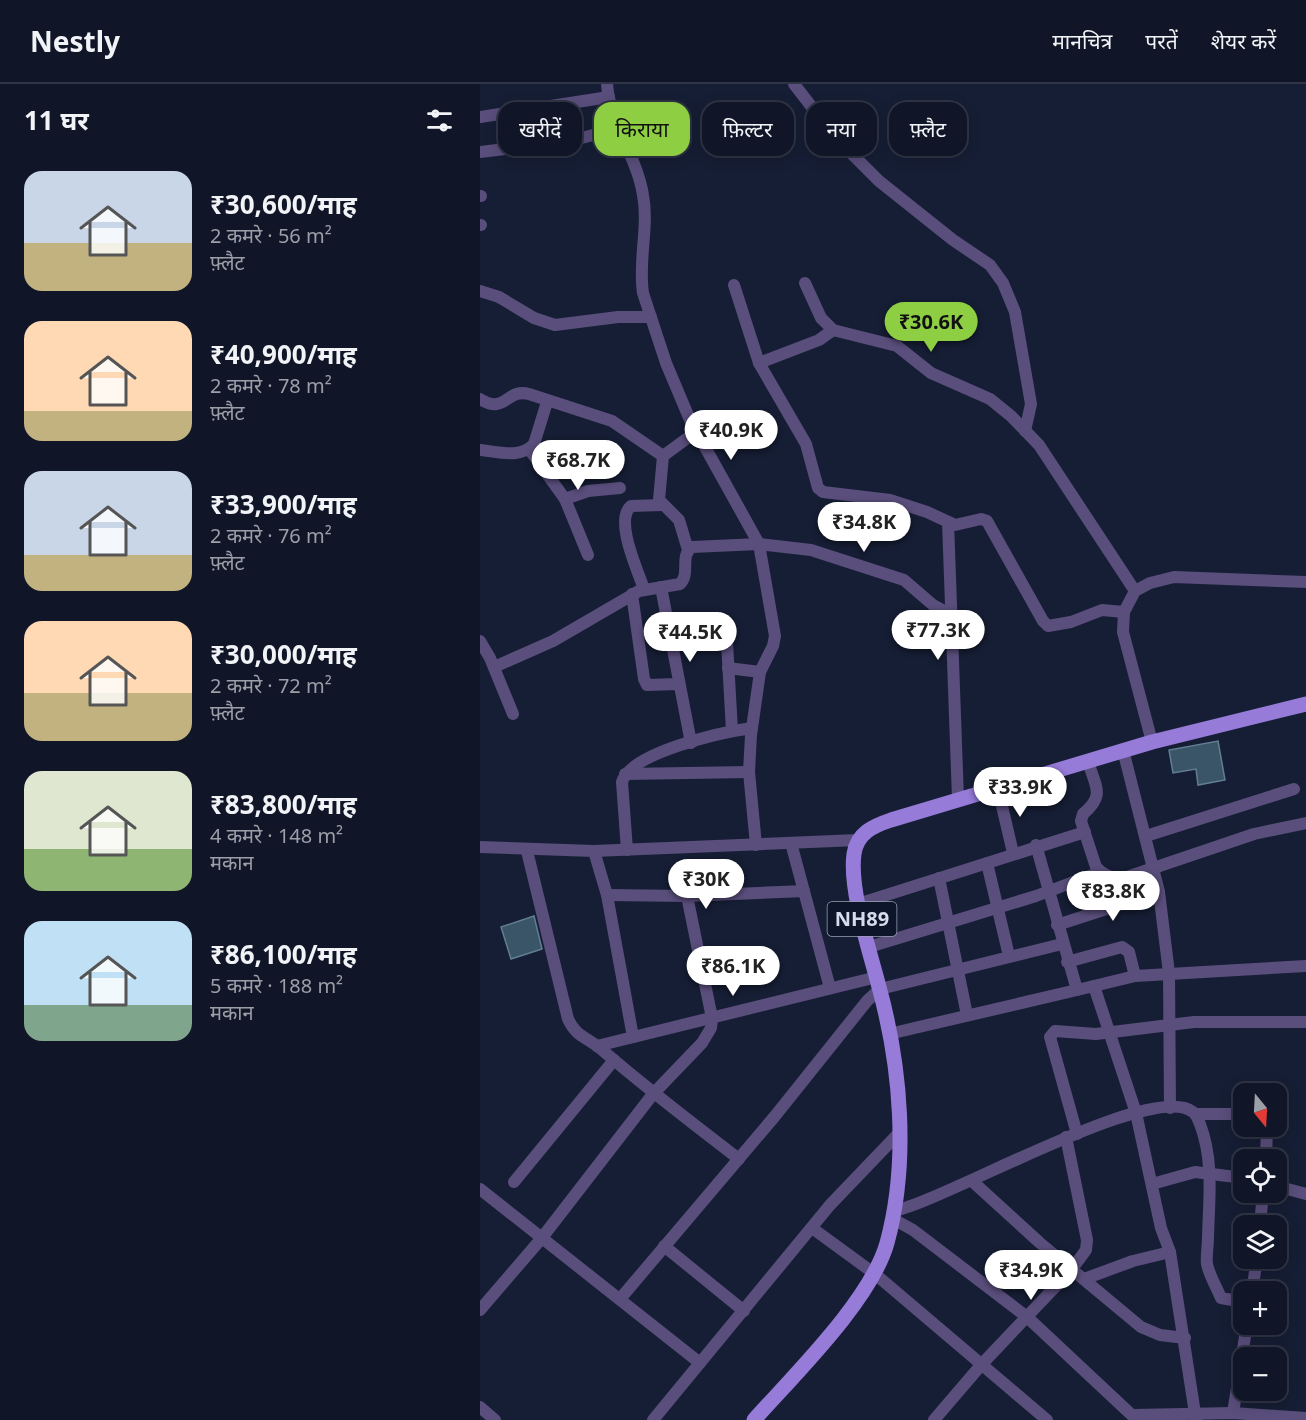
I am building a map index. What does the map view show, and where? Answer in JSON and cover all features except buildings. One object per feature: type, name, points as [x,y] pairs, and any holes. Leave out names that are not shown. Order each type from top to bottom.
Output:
[{"type":"main road","points":[[858,840],[871,827],[958,799],[1152,742],[1306,704]]},
{"type":"main road","name":"NH89","points":[[754,1420],[808,1359],[875,1274],[893,1215],[899,1134],[896,1076],[878,983],[858,904],[853,861],[858,840]]},
{"type":"street","points":[[607,84],[611,102]]},
{"type":"street","points":[[794,84],[835,137],[879,181],[953,240],[990,266],[1003,283],[1015,312],[1031,404],[1025,431]]},
{"type":"street","points":[[480,117],[609,97]]},
{"type":"street","points":[[480,152],[570,141],[594,135]]},
{"type":"street","points":[[631,156],[644,197],[645,245],[641,280],[651,317],[674,385],[759,544],[775,636],[773,646],[760,672],[752,728],[749,772],[756,845]]},
{"type":"street","points":[[805,283],[821,318],[833,330],[897,346],[931,373],[990,399],[1025,431],[1038,445],[1135,591]]},
{"type":"street","points":[[734,285],[759,363],[806,444],[818,488],[823,492],[890,500],[927,512],[954,525],[981,519],[987,521],[1043,621],[1048,626],[1071,622],[1102,610],[1124,612]]},
{"type":"street","points":[[480,291],[499,297],[534,318],[555,326],[618,317],[651,317]]},
{"type":"street","points":[[759,363],[819,340],[833,330]]},
{"type":"street","points":[[480,399],[492,405],[499,405],[515,393],[522,392],[547,402],[612,421],[663,456]]},
{"type":"street","points":[[480,450],[513,454],[529,449],[534,444],[547,402]]},
{"type":"street","points":[[494,667],[553,641],[638,592],[683,581],[688,550],[679,519],[662,505],[658,495],[663,456],[697,431]]},
{"type":"street","points":[[529,449],[566,499],[588,555]]},
{"type":"street","points":[[566,499],[588,491],[620,488]]},
{"type":"street","points":[[662,505],[632,506],[624,518],[638,592],[644,680],[647,685],[654,686],[679,684]]},
{"type":"street","points":[[948,522],[958,799]]},
{"type":"street","points":[[688,550],[692,547],[759,544],[811,550],[904,580],[933,605],[952,615]]},
{"type":"street","points":[[1152,742],[1123,632],[1124,612],[1135,591],[1150,583],[1174,577],[1306,582]]},
{"type":"street","points":[[661,587],[691,742]]},
{"type":"street","points":[[726,625],[732,731]]},
{"type":"street","points":[[480,641],[494,667],[513,714]]},
{"type":"street","points":[[728,668],[760,672]]},
{"type":"street","points":[[627,850],[622,782],[625,774],[643,761],[691,742],[752,728]]},
{"type":"street","points":[[1123,750],[1159,892],[1169,973],[1170,1108]]},
{"type":"street","points":[[1088,761],[1098,796],[1094,806],[1083,814],[1081,821],[1096,867],[1100,872],[1115,879],[1152,869],[1254,834],[1306,823]]},
{"type":"street","points":[[625,774],[749,772]]},
{"type":"street","points":[[998,789],[1013,853]]},
{"type":"street","points":[[1146,836],[1294,789]]},
{"type":"street","points":[[858,904],[1036,845],[1085,832]]},
{"type":"street","points":[[480,847],[527,851],[594,851],[858,840]]},
{"type":"street","points":[[791,843],[830,988]]},
{"type":"street","points":[[1036,845],[1067,963],[1077,990]]},
{"type":"street","points":[[527,851],[568,1019],[575,1033],[597,1046],[653,1094],[739,1159]]},
{"type":"street","points":[[594,851],[607,895],[633,1037]]},
{"type":"street","points":[[987,863],[1010,956]]},
{"type":"street","points":[[869,947],[1048,891],[1100,872]]},
{"type":"street","points":[[939,878],[967,1015]]},
{"type":"street","points":[[607,895],[687,896],[804,891]]},
{"type":"street","points":[[1057,925],[1159,892]]},
{"type":"street","points":[[480,1310],[541,1239],[653,1094],[702,1043],[711,1028],[712,1018],[687,896]]},
{"type":"street","points":[[597,1046],[830,988],[959,970],[1062,944]]},
{"type":"street","points":[[1067,963],[1122,947],[1129,952],[1135,976]]},
{"type":"street","points":[[889,1034],[1135,976],[1306,966]]},
{"type":"street","points":[[620,1299],[739,1159],[867,1001],[878,983]]},
{"type":"street","points":[[1094,987],[1136,1113],[1161,1228],[1170,1252],[1196,1417]]},
{"type":"street","points":[[934,1420],[982,1364],[1072,1269],[1086,1250],[1087,1240],[1072,1135],[1050,1037],[1052,1033],[1059,1030],[1096,1034],[1110,1033],[1169,1024],[1306,1022]]},
{"type":"street","points":[[514,1182],[614,1060]]},
{"type":"street","points":[[893,1215],[1072,1135],[1136,1113],[1170,1108],[1191,1110],[1195,1114],[1205,1140],[1210,1173],[1207,1265],[1221,1298],[1233,1300]]},
{"type":"street","points":[[1195,1114],[1233,1114]]},
{"type":"street","points":[[653,1420],[830,1205],[899,1134]]},
{"type":"street","points":[[1152,1184],[1195,1172],[1233,1176]]},
{"type":"street","points":[[972,1181],[1072,1269],[1150,1332],[1185,1338]]},
{"type":"street","points":[[480,1189],[700,1363]]},
{"type":"street","points":[[1287,1189],[1306,1194]]},
{"type":"street","points":[[893,1215],[1027,1317],[1136,1417],[1196,1417],[1233,1413],[1306,1418]]},
{"type":"street","points":[[812,1228],[875,1274],[1047,1420]]},
{"type":"street","points":[[664,1246],[744,1311]]},
{"type":"street","points":[[1084,1279],[1133,1261],[1170,1252]]},
{"type":"street","points":[[1233,1413],[1245,1335]]},
{"type":"street","points":[[480,1407],[495,1420]]}]
